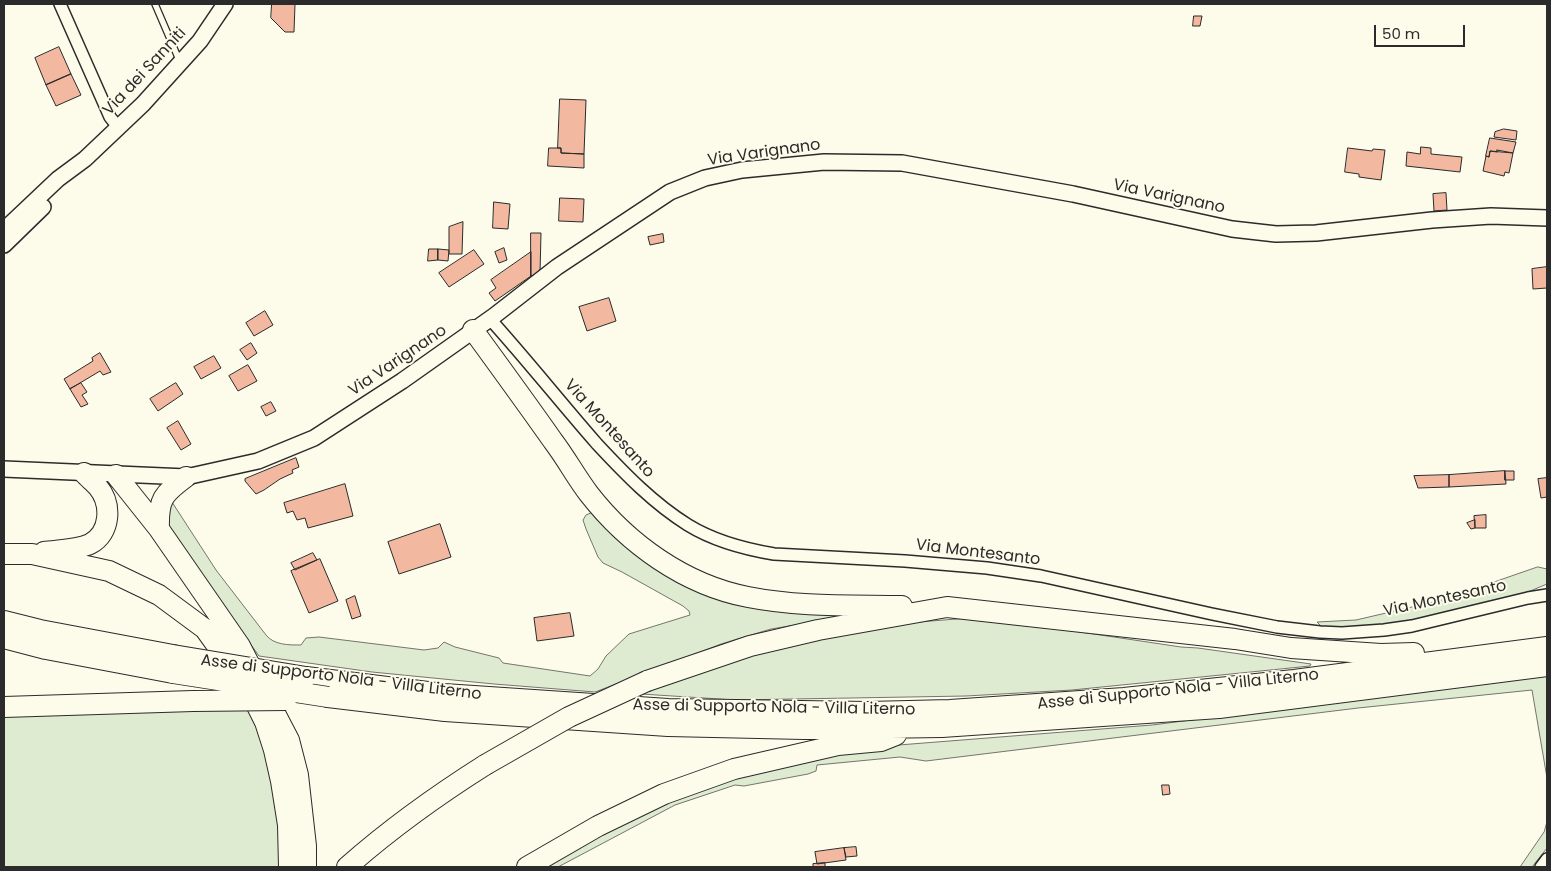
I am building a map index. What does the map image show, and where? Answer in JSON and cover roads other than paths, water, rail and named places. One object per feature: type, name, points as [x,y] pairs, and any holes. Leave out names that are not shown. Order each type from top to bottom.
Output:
[{"type":"highway","points":[[474,330],[554,442],[588,494],[618,527],[665,564],[704,584],[746,597],[794,604],[947,607],[1235,639],[1291,648],[1381,654],[1443,652],[1463,658]]},
{"type":"highway","points":[[4,554],[32,554],[76,548],[90,544],[102,535],[108,520],[107,506],[99,488],[84,473]]},
{"type":"highway","points":[[116,475],[159,529],[240,646],[289,740],[298,775],[306,846],[306,867]]},
{"type":"highway","points":[[159,529],[158,512],[162,498],[186,477]]},
{"type":"highway","points":[[32,554],[109,571],[159,595],[205,629],[250,692],[268,731],[274,750],[286,816],[289,867]]},
{"type":"highway","points":[[346,867],[442,793],[485,765],[569,717],[647,681],[750,646],[818,630],[947,607]]},
{"type":"highway","name":"Asse di Supporto Nola - Villa Literno","points":[[4,621],[173,664],[328,697],[445,711],[668,726],[804,729],[916,728],[1219,708],[1547,666]]},
{"type":"highway","name":"Asse di Supporto Nola - Villa Literno","points":[[4,638],[46,649],[444,694],[668,709],[868,712],[950,710],[1124,698],[1294,680],[1547,648]]},
{"type":"highway","points":[[4,707],[193,701],[283,701],[328,697]]},
{"type":"highway","points":[[527,867],[598,826],[664,794],[734,769],[838,745],[881,741],[916,728]]},
{"type":"street","points":[[60,4],[110,117],[118,127]]},
{"type":"street","name":"Via dei Sanniti","points":[[4,230],[53,184],[85,159],[143,104],[200,40],[225,4]]},
{"type":"street","name":"Via dei Sanniti","points":[[4,245],[69,181],[85,159]]},
{"type":"street","name":"Via Varignano","points":[[4,469],[186,477],[258,461],[314,438],[402,381],[490,319],[557,267],[670,192],[706,178],[742,170],[824,162],[902,164],[1073,194],[1232,229],[1276,234],[1316,233],[1432,220],[1491,216],[1547,218]]},
{"type":"street","name":"Via Montesanto","points":[[490,319],[584,429],[637,487],[688,525],[719,540],[754,550],[774,554],[906,561],[987,568],[1041,576],[1277,627],[1327,632],[1376,631],[1412,626],[1538,595],[1547,595]]},
{"type":"street","points":[[1541,867],[1547,859]]},
{"type":"lane","points":[[155,4],[180,63]]}]
